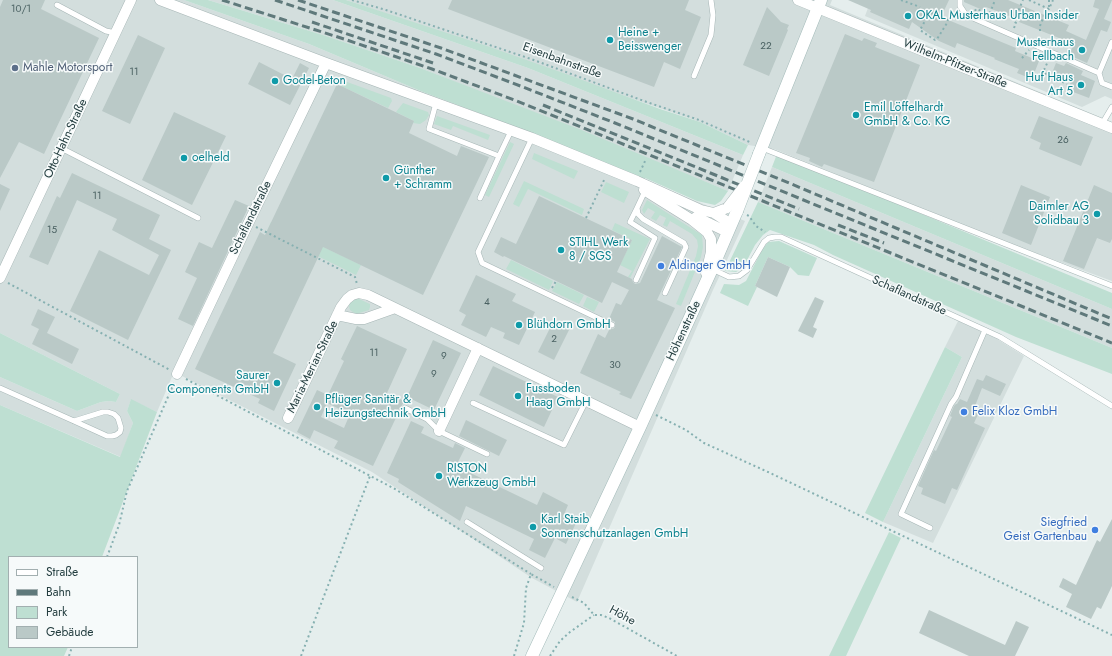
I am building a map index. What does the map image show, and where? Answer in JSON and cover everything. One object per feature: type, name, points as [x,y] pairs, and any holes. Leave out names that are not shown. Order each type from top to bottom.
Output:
[{"type":"main road","name":"Höhenstraße","points":[[532,656],[648,411],[712,270],[731,224],[732,209],[749,180],[819,4]]},
{"type":"street","name":"Otto-Hahn-Straße","points":[[3,280],[62,148],[131,0]]},
{"type":"street","points":[[160,0],[326,63],[532,138],[637,181],[701,210],[714,213],[731,224]]},
{"type":"street","name":"Wilhelm-Pfitzer-Straße","points":[[798,0],[819,4],[1112,128]]},
{"type":"street","name":"Schaflandstraße","points":[[177,374],[326,63]]},
{"type":"street","points":[[607,170],[715,227],[721,229],[731,224]]},
{"type":"street","points":[[647,192],[692,220],[707,232],[711,239],[712,252],[700,295]]},
{"type":"street","points":[[714,213],[732,209]]},
{"type":"street","points":[[359,293],[368,295],[640,427]]},
{"type":"street","name":"Maria-Merian-Straße","points":[[288,418],[337,315],[347,299],[352,295],[359,293]]},
{"type":"street","name":"Maria-Merian-Straße","points":[[337,315],[356,320],[395,308]]},
{"type":"street","points":[[439,431],[478,348]]},
{"type":"lane","points":[[694,76],[711,35],[713,15],[711,0]]},
{"type":"lane","points":[[960,0],[960,6],[966,15],[1099,74]]},
{"type":"lane","points":[[57,5],[106,31],[116,33]]},
{"type":"lane","points":[[1112,42],[1099,74],[1102,84],[1112,87]]},
{"type":"lane","points":[[436,102],[429,129],[499,156]]},
{"type":"lane","points":[[1102,124],[1112,107]]},
{"type":"lane","points":[[480,198],[511,131]]},
{"type":"lane","points":[[532,138],[478,252],[482,263],[612,325]]},
{"type":"lane","points":[[62,148],[198,218]]},
{"type":"lane","points":[[760,151],[1112,286]]},
{"type":"lane","points":[[636,280],[655,238],[630,222],[647,192]]},
{"type":"lane","points":[[637,208],[638,214],[642,219],[684,243],[686,247],[665,293]]},
{"type":"lane","points":[[712,270],[729,277],[740,276],[747,270],[764,242],[775,236]]},
{"type":"lane","name":"Schaflandstraße","points":[[775,236],[1000,337],[1112,406]]},
{"type":"lane","points":[[930,528],[901,514],[951,404],[956,397],[985,330]]},
{"type":"lane","points":[[0,388],[106,436],[116,435],[120,432],[121,428],[118,418],[114,414],[108,412],[103,412],[74,421]]},
{"type":"lane","points":[[473,403],[564,445],[586,401]]},
{"type":"lane","points":[[405,408],[427,419],[439,431],[487,454]]},
{"type":"lane","points":[[467,522],[541,568]]},
{"type":"path","name":"Eisenbahnstraße","points":[[352,0],[531,59],[699,120],[760,151]]},
{"type":"path","points":[[902,0],[920,6]]},
{"type":"path","points":[[986,24],[995,0]]},
{"type":"path","points":[[1011,35],[1016,23],[1014,21],[1023,0]]},
{"type":"path","points":[[1029,0],[1048,8]]},
{"type":"path","points":[[1048,8],[1049,0]]},
{"type":"path","points":[[1040,31],[1040,26],[1053,0]]},
{"type":"path","points":[[948,19],[947,23],[935,40],[920,30],[930,12],[939,17],[948,19],[963,11]]},
{"type":"path","points":[[1051,53],[1044,70],[1046,75],[1067,84]]},
{"type":"path","points":[[637,181],[646,159]]},
{"type":"path","points":[[586,218],[604,181],[607,170]]},
{"type":"path","points":[[732,209],[749,216],[756,226],[775,236]]},
{"type":"path","points":[[248,224],[355,276],[359,293]]},
{"type":"path","name":"Höhe","points":[[3,280],[395,489],[531,574],[584,603],[594,615],[601,615],[609,618],[677,656]]},
{"type":"path","points":[[107,556],[119,525],[127,491],[177,374]]},
{"type":"path","points":[[648,411],[686,430],[704,443],[788,481],[1112,635]]},
{"type":"path","points":[[301,656],[370,476]]},
{"type":"path","points":[[514,656],[524,623],[526,588],[531,574]]},
{"type":"path","points":[[550,656],[557,645],[570,632],[594,615]]},
{"type":"shaded area","points":[[0,0],[184,0],[309,44],[423,92],[500,121],[745,221],[713,290],[577,602],[532,578],[372,472],[174,372],[157,412],[131,400],[127,411],[133,423],[121,457],[0,405],[0,377],[77,411],[101,402],[116,402],[120,394],[0,333]]},
{"type":"shaded area","points":[[208,0],[333,0],[528,68],[743,155],[728,191],[420,68],[326,36]]},
{"type":"shaded area","points":[[346,0],[832,0],[830,5],[1112,122],[1112,281],[987,235],[774,149],[748,145],[700,122]]},
{"type":"shaded area","points":[[871,0],[1112,0],[1112,99],[1105,96],[1082,107],[865,16]]},
{"type":"shaded area","points":[[772,167],[1112,309],[1112,348],[758,202]]},
{"type":"shaded area","points":[[958,321],[997,339],[1024,356],[933,543],[883,522],[962,357],[945,347]]},
{"type":"green space","points":[[184,0],[208,0],[326,36],[420,68],[579,129],[728,191],[721,201],[715,205],[697,201],[645,178],[644,180],[500,121],[423,92],[309,44]]},
{"type":"green space","points":[[333,0],[346,0],[487,46],[700,122],[748,145],[743,155],[528,68]]},
{"type":"green space","points":[[339,79],[391,98],[392,101],[388,108],[337,84]]},
{"type":"green space","points":[[403,103],[428,112],[429,115],[426,120],[420,124],[413,123],[414,121],[396,112]]},
{"type":"green space","points":[[437,116],[490,135],[488,140],[453,126],[451,130],[434,124]]},
{"type":"green space","points":[[510,142],[514,144],[489,197],[485,195]]},
{"type":"green space","points":[[534,153],[578,171],[574,179],[532,159]]},
{"type":"green space","points":[[777,154],[1112,293],[1112,309],[772,167]]},
{"type":"green space","points":[[524,181],[584,209],[582,215],[528,189],[519,207],[513,204]]},
{"type":"green space","points":[[606,182],[629,192],[624,203],[601,192]]},
{"type":"green space","points":[[647,200],[702,235],[703,247],[701,257],[681,306],[676,304],[696,256],[698,246],[697,240],[692,234],[670,221],[667,227],[663,225],[666,218],[660,215],[656,221],[651,218],[655,212],[648,208],[644,214],[642,210]]},
{"type":"green space","points":[[758,202],[1112,348],[1112,374],[1016,337],[833,255],[814,245],[770,230],[763,235],[755,245],[743,268],[736,272],[725,271]]},
{"type":"green space","points":[[271,222],[361,265],[356,275],[267,231]]},
{"type":"green space","points":[[615,223],[650,239],[630,278],[628,277],[632,271],[620,265],[632,240],[612,230]]},
{"type":"green space","points":[[779,241],[817,258],[809,276],[798,275],[790,267],[768,257],[748,306],[720,293],[724,284],[739,285],[746,281],[762,250],[768,242]]},
{"type":"green space","points":[[511,260],[553,281],[549,290],[506,269]]},
{"type":"green space","points":[[557,282],[584,295],[579,304],[552,291]]},
{"type":"green space","points":[[587,297],[599,302],[594,312],[583,306]]},
{"type":"green space","points":[[357,298],[370,304],[369,310],[356,314],[350,310],[350,303],[353,299]]},
{"type":"green space","points":[[0,333],[120,394],[116,402],[101,402],[77,411],[0,377]]},
{"type":"green space","points":[[945,347],[962,357],[883,522],[865,513]]},
{"type":"green space","points":[[131,399],[157,412],[102,556],[8,556],[8,648],[68,648],[64,656],[0,656],[0,405],[120,457],[133,423],[127,411]]},
{"type":"green space","points":[[889,532],[901,538],[846,656],[829,656]]},
{"type":"building","points":[[3,0],[45,0],[41,9],[99,38],[44,154],[19,142],[0,178],[0,7]]},
{"type":"building","name":"Heine + Beisswenger","points":[[452,0],[689,0],[685,10],[701,17],[680,69],[664,62],[654,87],[448,9]]},
{"type":"building","points":[[848,0],[949,0],[941,17],[1016,48],[1015,51],[1039,61],[1032,79],[1017,73],[1019,69],[994,59],[995,58],[957,43],[955,48],[939,41],[912,22],[909,29],[870,12],[871,10]]},
{"type":"building","points":[[964,0],[1008,0],[1069,25],[1066,31],[1086,40],[1099,9],[1093,7],[1095,0],[1112,0],[1104,19],[1111,22],[1107,32],[1101,30],[1087,63],[1069,55],[1074,44],[986,7],[985,11],[964,2]]},
{"type":"building","points":[[767,7],[781,22],[789,25],[769,76],[743,65]]},
{"type":"building","name":"Emil Löffelhardt GmbH & Co. KG","points":[[845,34],[862,41],[864,38],[877,43],[875,47],[920,65],[874,182],[824,164],[822,167],[809,161],[810,158],[796,153]]},
{"type":"building","points":[[138,35],[165,48],[130,124],[102,111]]},
{"type":"building","name":"Godel-Beton","points":[[259,62],[292,79],[300,63],[309,68],[290,105],[248,84]]},
{"type":"building","points":[[1056,63],[1064,66],[1066,63],[1083,71],[1081,75],[1095,81],[1089,98],[1068,90],[1071,81],[1052,73]]},
{"type":"building","name":"Günther + Schramm","points":[[337,84],[414,121],[409,133],[457,156],[461,146],[489,157],[423,295],[323,247],[273,353],[296,364],[274,411],[258,403],[260,399],[195,369],[260,232],[265,235]]},
{"type":"building","name":"oelheld","points":[[174,112],[226,136],[192,205],[142,180]]},
{"type":"building","points":[[1039,116],[1093,137],[1081,166],[1039,149],[1041,143],[1030,138]]},
{"type":"building","points":[[72,173],[160,215],[149,239],[171,250],[128,340],[70,311],[99,250],[149,275],[159,255],[112,230],[117,219],[77,200],[48,265],[29,257],[57,196],[60,198]]},
{"type":"building","points":[[0,184],[10,189],[0,211]]},
{"type":"building","points":[[1021,185],[1050,197],[1031,245],[1002,233]]},
{"type":"building","name":"Daimler AG Solidbau 3","points":[[1094,185],[1112,193],[1112,239],[1110,243],[1097,238],[1084,269],[1063,261]]},
{"type":"building","points":[[539,196],[632,240],[617,272],[632,279],[635,284],[640,283],[662,236],[682,247],[657,300],[675,308],[631,399],[619,394],[621,392],[580,373],[598,334],[605,338],[610,328],[613,329],[615,327],[615,322],[609,319],[616,303],[621,305],[629,290],[612,282],[602,303],[494,252],[501,237],[516,244]]},
{"type":"building","points":[[235,200],[249,206],[193,326],[178,319],[197,278],[185,272],[199,242],[212,248]]},
{"type":"building","points":[[768,257],[790,267],[777,297],[755,286]]},
{"type":"building","points":[[476,275],[516,294],[512,301],[535,312],[519,345],[503,338],[505,333],[491,327],[486,337],[461,325],[466,315],[459,311]]},
{"type":"building","points":[[815,297],[824,301],[813,327],[817,329],[813,338],[798,331]]},
{"type":"building","points":[[38,309],[55,317],[47,333],[79,349],[72,364],[32,344],[39,329],[31,325]]},
{"type":"building","points":[[554,320],[570,328],[554,360],[538,352]]},
{"type":"building","points":[[357,326],[407,349],[387,393],[404,401],[373,466],[334,448],[338,441],[314,430],[310,439],[297,432],[317,390],[328,395],[344,361],[341,359]],"holes":[[[327,403],[350,414],[344,428],[321,417]]]},
{"type":"building","points":[[433,340],[461,353],[434,410],[407,397]]},
{"type":"building","name":"Fussboden Haag GmbH","points":[[493,366],[558,397],[544,427],[479,395]]},
{"type":"building","points":[[986,375],[1006,384],[1000,396],[982,388],[975,406],[981,408],[974,423],[985,428],[957,490],[952,488],[945,504],[921,494],[923,488],[918,486],[934,450],[936,451],[952,417],[950,416],[954,406],[960,399],[967,402],[977,379],[983,381]]},
{"type":"building","points":[[466,420],[507,440],[499,456],[459,436]]},
{"type":"building","points":[[411,421],[424,427],[421,433],[453,448],[455,443],[465,448],[456,466],[537,505],[543,492],[568,505],[563,517],[576,523],[566,544],[555,538],[545,558],[529,550],[534,539],[466,506],[460,521],[398,482],[399,479],[387,473]]},
{"type":"building","points":[[1112,519],[1112,586],[1101,609],[1097,607],[1091,619],[1066,607],[1072,594],[1059,587],[1063,578],[1076,585],[1097,540],[1100,542]]},
{"type":"building","points":[[929,610],[1005,645],[1016,621],[1029,627],[1015,656],[969,656],[919,633]]},
{"type":"railway","points":[[222,0],[432,69],[517,101],[1112,343]]},
{"type":"railway","points":[[275,0],[436,54],[523,87],[615,123],[1112,326]]},
{"type":"railway","points":[[298,0],[441,48],[633,119],[1112,319]]},
{"type":"railway","points":[[312,22],[433,63]]},
{"type":"railway","points":[[543,105],[799,209]]},
{"type":"railway","points":[[838,225],[884,243]]},
{"type":"place","name":"OKAL Musterhaus Urban Insider","points":[[908,16]]},
{"type":"place","name":"Heine + Beisswenger","points":[[610,40]]},
{"type":"place","name":"Musterhaus Fellbach","points":[[1082,50]]},
{"type":"place","name":"Mahle Motorsport","points":[[15,68]]},
{"type":"place","name":"Godel-Beton","points":[[275,81]]},
{"type":"place","name":"Huf Haus Art 5","points":[[1081,85]]},
{"type":"place","name":"Emil Löffelhardt GmbH & Co. KG","points":[[856,115]]},
{"type":"place","name":"oelheld","points":[[184,158]]},
{"type":"place","name":"Günther + Schramm","points":[[386,178]]},
{"type":"place","name":"Daimler AG Solidbau 3","points":[[1097,214]]},
{"type":"place","name":"STIHL Werk 8 / SGS","points":[[561,250]]},
{"type":"place","name":"Aldinger GmbH","points":[[661,266]]},
{"type":"place","name":"Blühdorn GmbH","points":[[519,325]]},
{"type":"place","name":"Saurer Components GmbH","points":[[277,383]]},
{"type":"place","name":"Fussboden Haag GmbH","points":[[518,396]]},
{"type":"place","name":"Pflüger Sanitär & Heizungstechnik GmbH","points":[[317,407]]},
{"type":"place","name":"Felix Kloz GmbH","points":[[964,412]]},
{"type":"place","name":"RISTON Werkzeug GmbH","points":[[439,476]]},
{"type":"place","name":"Karl Staib Sonnenschutzanlagen GmbH","points":[[533,527]]},
{"type":"place","name":"Siegfried Geist Gartenbau","points":[[1095,530]]}]
